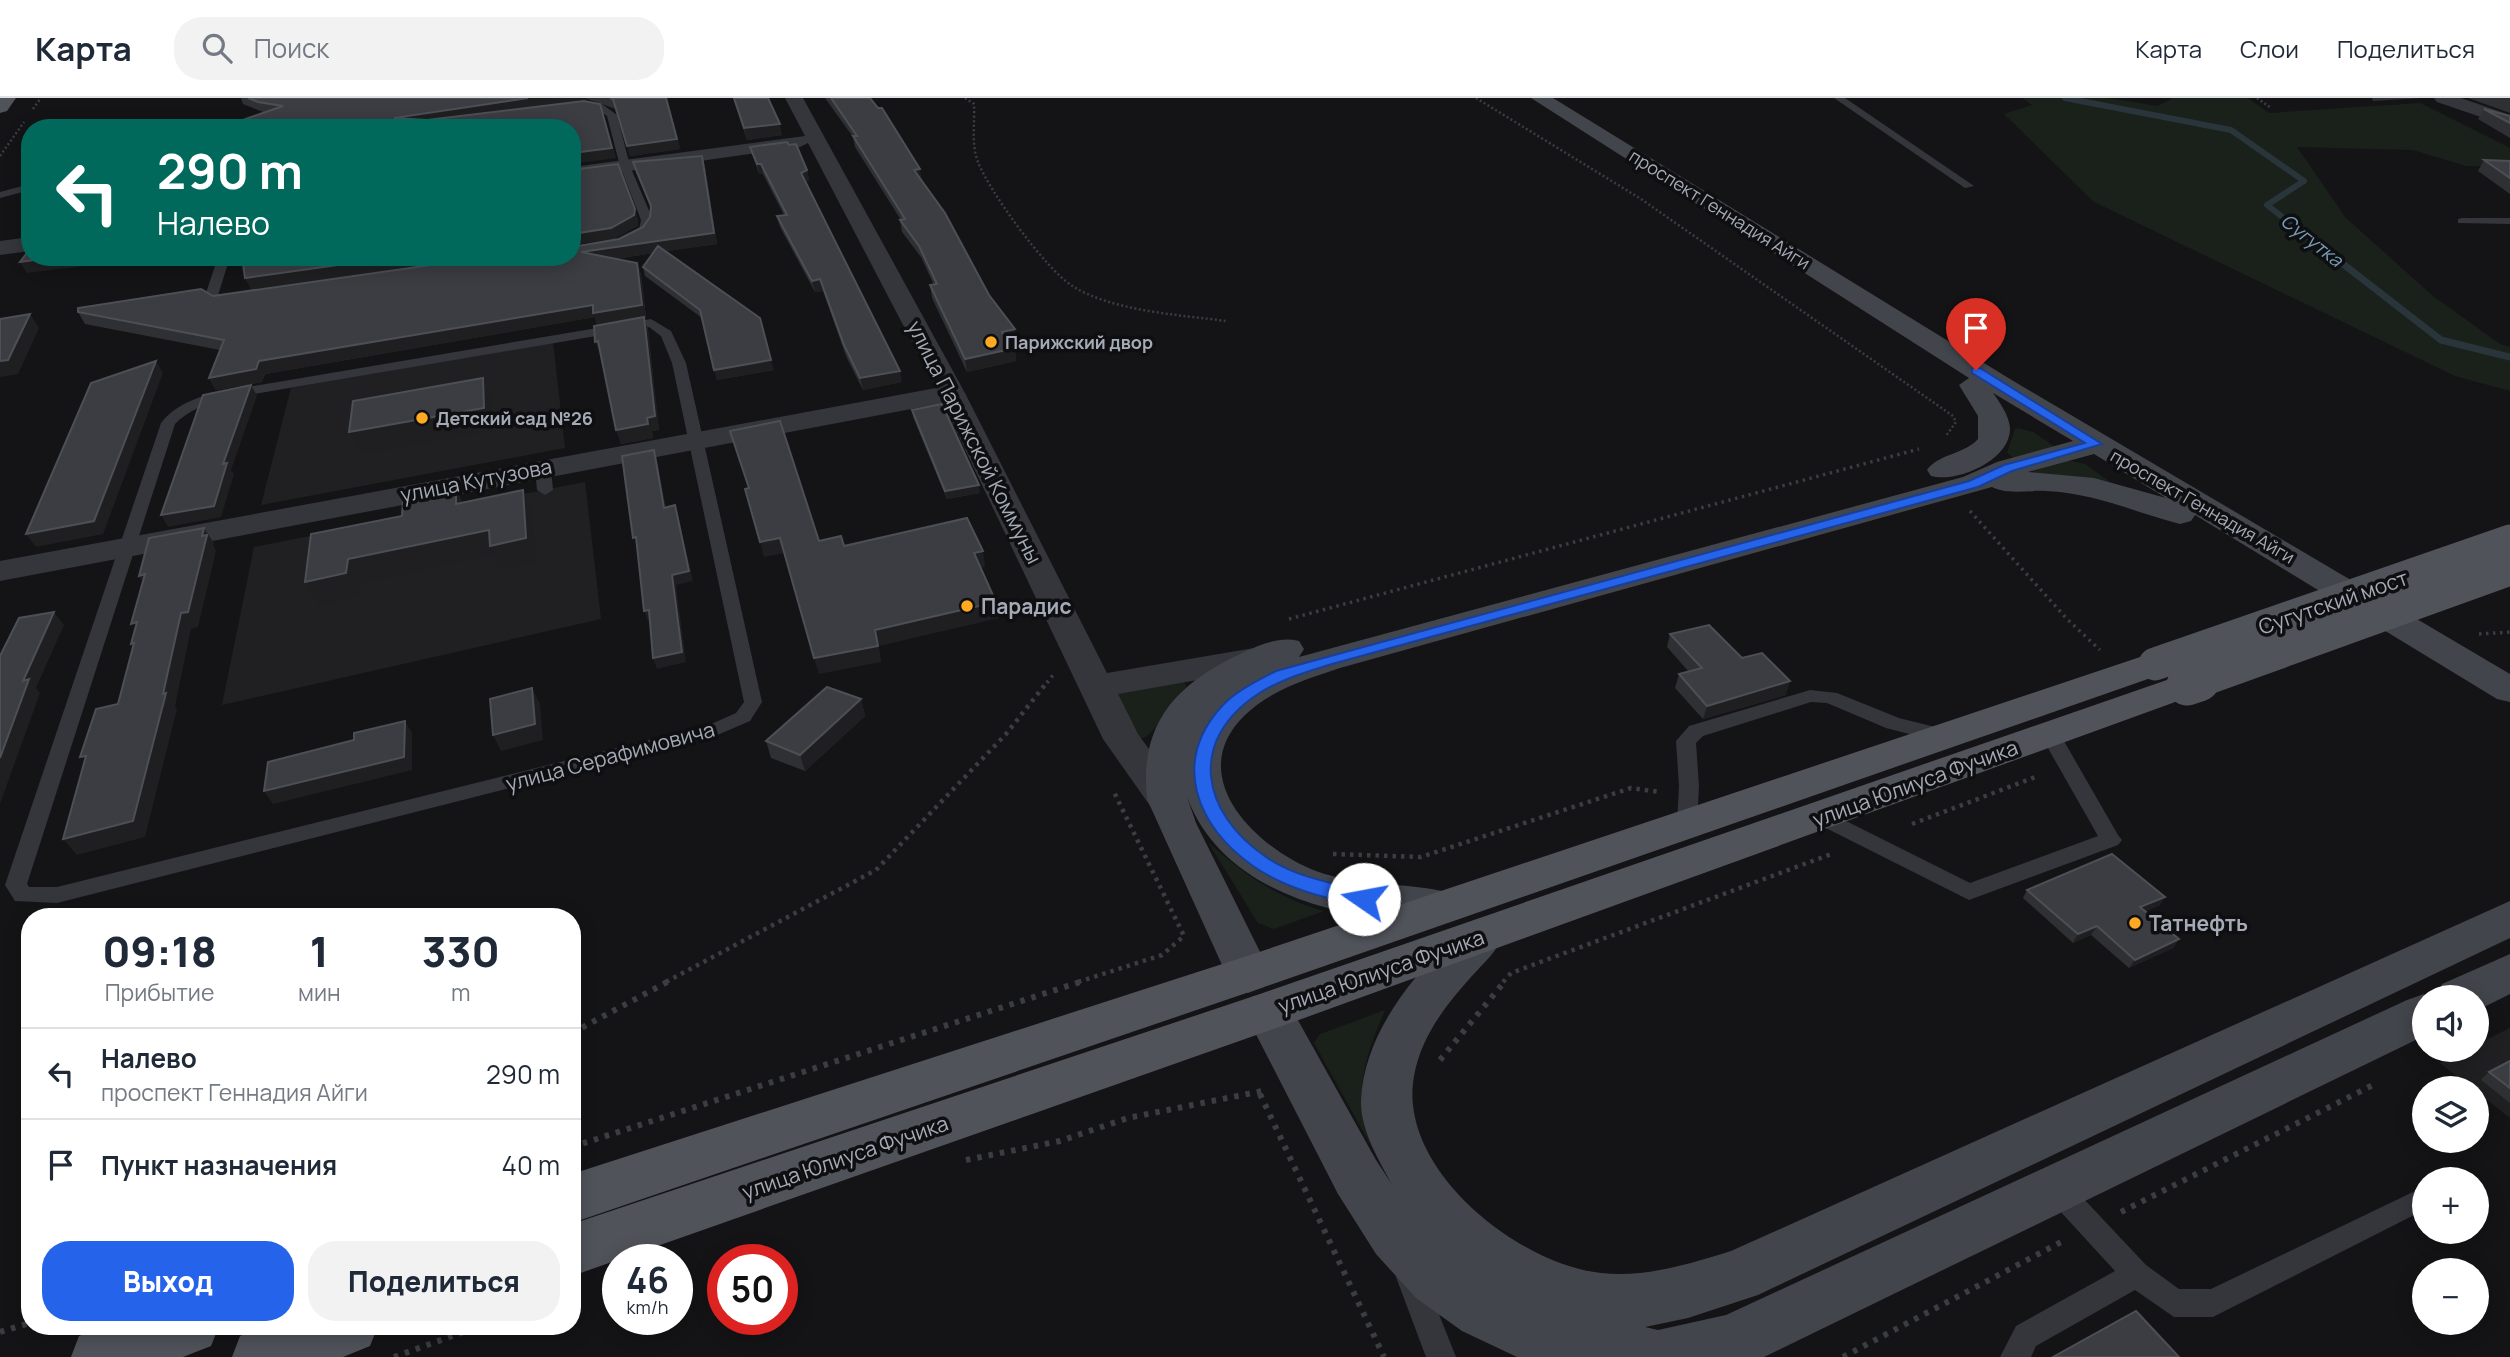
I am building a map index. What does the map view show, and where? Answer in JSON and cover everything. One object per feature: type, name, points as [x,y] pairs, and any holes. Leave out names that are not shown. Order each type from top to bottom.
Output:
[{"type":"main road","points":[[0,107],[7,98]]},
{"type":"main road","name":"проспект Геннадия Айги","points":[[1524,98],[1973,385],[2369,603],[2510,690]]},
{"type":"main road","name":"проспект Геннадия Айги","points":[[1540,98],[2085,446],[2190,518]]},
{"type":"main road","points":[[1167,800],[1164,760],[1170,733],[1185,710],[1228,672],[1311,641],[1965,463],[1987,449],[1995,431],[1993,409],[1973,385]]},
{"type":"main road","points":[[1442,907],[1384,903],[1323,890],[1282,874],[1234,841],[1217,821],[1207,800],[1201,776],[1203,754],[1213,729],[1229,708],[1281,675],[1327,660],[1962,487],[2008,468],[2085,446]]},
{"type":"main road","points":[[1962,487],[2009,481],[2086,486],[2152,502],[2190,518],[2371,625],[2510,717]]},
{"type":"main road","name":"Сугутский мост","points":[[2155,664],[2510,541]]},
{"type":"main road","name":"Сугутский мост","points":[[2187,685],[2510,569]]},
{"type":"main road","name":"улица Юлиуса Фучика","points":[[581,1247],[1258,993],[1442,907],[1675,808],[1944,736],[2155,664]]},
{"type":"main road","name":"улица Юлиуса Фучика","points":[[581,1196],[1258,993],[1482,936],[1833,833],[2050,734],[2187,685]]},
{"type":"main road","name":"улица Парижской Коммуны","points":[[1167,800],[1258,993],[1357,1177],[1395,1236]]},
{"type":"main road","points":[[1482,936],[1446,974],[1409,1021],[1391,1066],[1387,1111],[1406,1158],[1434,1205],[1478,1249],[1533,1281],[1601,1301],[1660,1299],[1738,1276],[2510,918]]},
{"type":"main road","points":[[2486,985],[2510,973]]},
{"type":"main road","points":[[1664,1357],[1719,1350],[2064,1213],[2412,1021]]},
{"type":"main road","points":[[2017,1147],[2064,1213]]},
{"type":"main road","points":[[1395,1236],[1436,1279],[1482,1311],[1547,1341],[1602,1353],[1652,1357]]},
{"type":"main road","points":[[100,1357],[165,1335]]},
{"type":"main road","points":[[261,1357],[324,1335]]},
{"type":"street","name":"улица Парижской Коммуны","points":[[794,98],[952,393],[1079,685],[1167,800]]},
{"type":"street","points":[[2443,98],[2510,121]]},
{"type":"street","points":[[581,172],[815,139]]},
{"type":"street","points":[[0,248],[21,245]]},
{"type":"street","name":"улица Кутузова","points":[[0,571],[127,546],[544,479],[693,439],[952,393]]},
{"type":"street","points":[[1079,685],[1260,658]]},
{"type":"lane","points":[[1839,98],[1969,186]]},
{"type":"lane","points":[[566,107],[599,106],[609,110],[625,166],[647,220],[644,232],[617,245]]},
{"type":"lane","points":[[0,195],[21,189]]},
{"type":"lane","points":[[2462,221],[2510,221]]},
{"type":"lane","points":[[221,266],[211,296],[219,301],[249,299]]},
{"type":"lane","name":"улица Серафимовича","points":[[651,323],[661,326],[675,351],[753,702],[743,717],[715,730],[57,895],[23,895],[16,885],[127,546],[168,423],[194,402],[651,323]]},
{"type":"lane","points":[[1675,808],[1689,786],[1686,741],[1696,731],[1810,696],[1830,698],[1893,723],[1944,736]]},
{"type":"lane","points":[[1833,833],[1969,892],[2111,839],[2050,734]]},
{"type":"lane","points":[[2064,1213],[2174,1303],[2213,1303],[2412,1204]]},
{"type":"lane","name":"улица Парижской Коммуны","points":[[1395,1236],[1441,1357]]},
{"type":"lane","points":[[2015,1357],[2026,1336],[2136,1274]]},
{"type":"path","points":[[26,119],[41,98]]},
{"type":"path","points":[[965,98],[974,103],[978,162],[1047,265],[1071,285],[1097,296],[1185,316],[1226,321]]},
{"type":"path","points":[[1476,98],[1578,163],[1641,199],[1953,416],[1956,422],[1944,438]]},
{"type":"path","points":[[2257,98],[2271,108]]},
{"type":"path","points":[[0,156],[21,126]]},
{"type":"path","points":[[1285,620],[1484,569],[1703,504],[1923,448]]},
{"type":"path","points":[[1962,487],[2067,620],[2107,656]]},
{"type":"path","points":[[581,1028],[876,870],[1006,734],[1055,672],[1079,685]]},
{"type":"path","points":[[1912,824],[2038,775]]},
{"type":"path","points":[[581,1144],[1162,956],[1184,936],[1111,785]]},
{"type":"path","points":[[1319,854],[1421,857],[1631,788],[1675,808]]},
{"type":"path","points":[[1437,1064],[1511,973],[1833,833]]},
{"type":"path","points":[[2116,1215],[2382,1081]]},
{"type":"path","points":[[953,1163],[1060,1142],[1128,1118],[1260,1094],[1269,1089]]},
{"type":"path","points":[[1260,1094],[1384,1357]]},
{"type":"path","points":[[1843,1357],[2064,1213]]},
{"type":"path","points":[[0,1332],[21,1326]]},
{"type":"path","points":[[394,1357],[455,1335]]},
{"type":"shaded area","points":[[2022,98],[2108,98],[2158,106],[2173,98],[2248,98],[2269,113],[2420,103],[2510,148],[2510,167],[2466,166],[2413,150],[2297,147],[2346,218],[2433,296],[2500,344],[2510,347],[2510,391],[2455,376],[2094,202],[2004,114],[2032,105]]},
{"type":"shaded area","name":"Детский сад №26","points":[[553,342],[565,448],[261,505],[291,388]]},
{"type":"shaded area","points":[[2015,429],[2033,432],[2054,446],[2055,450],[2016,459],[2007,453]]},
{"type":"shaded area","points":[[2067,460],[2085,464],[2113,484],[2032,472]]},
{"type":"shaded area","points":[[585,482],[601,619],[222,705],[254,547]]},
{"type":"shaded area","points":[[1184,680],[1186,687],[1159,723],[1148,735],[1138,737],[1116,700],[1118,693]]},
{"type":"shaded area","points":[[1208,842],[1262,884],[1307,906],[1324,911],[1274,929],[1258,923]]},
{"type":"shaded area","points":[[1385,1010],[1366,1062],[1362,1103],[1369,1132],[1389,1178],[1314,1043],[1320,1034]]},
{"type":"shaded area","points":[[2510,1028],[2510,1118],[2489,1102],[2489,1076],[2457,1076],[2440,1063],[2489,1062],[2489,1038]]},
{"type":"building","points":[[248,98],[528,98],[394,118],[410,119],[246,119],[283,106]]},
{"type":"building","points":[[610,98],[666,98],[677,139],[627,146],[613,99]]},
{"type":"building","points":[[734,98],[768,98],[780,124],[744,128]]},
{"type":"building","points":[[831,98],[870,98],[878,108],[882,108],[920,169],[914,170],[945,213],[989,295],[1015,329],[1002,332],[1015,348],[965,359],[930,285],[937,284],[919,246],[900,220],[905,219],[853,136],[857,136]]},
{"type":"building","points":[[584,101],[600,104],[612,148],[581,152],[581,119],[435,119]]},
{"type":"building","points":[[2484,109],[2510,116],[2510,123]]},
{"type":"building","points":[[787,142],[789,145],[796,144],[807,170],[801,173],[900,371],[860,378],[844,345],[820,279],[812,281],[777,216],[787,215],[750,147]]},
{"type":"building","points":[[702,156],[714,233],[581,252],[581,245],[619,239],[643,227],[650,217],[651,206],[633,162]]},
{"type":"building","points":[[2484,160],[2510,161],[2510,178]]},
{"type":"building","points":[[618,164],[635,209],[634,215],[611,228],[581,233],[581,169]]},
{"type":"building","points":[[658,246],[760,318],[771,360],[714,370],[700,310],[643,267]]},
{"type":"building","points":[[581,252],[637,263],[642,305],[593,313],[593,305],[259,361],[256,369],[209,378],[224,340],[78,312],[78,308],[201,289],[213,296],[424,266],[581,266]]},
{"type":"building","points":[[243,266],[331,266],[245,278]]},
{"type":"building","points":[[30,314],[8,360],[0,361],[0,319]]},
{"type":"building","points":[[644,317],[655,416],[647,418],[648,424],[616,430],[598,341],[595,342],[594,326]]},
{"type":"building","points":[[156,361],[94,521],[26,534],[91,383]]},
{"type":"building","points":[[483,378],[484,408],[349,432],[353,401]]},
{"type":"building","points":[[251,385],[223,464],[227,463],[214,506],[161,515],[203,395]]},
{"type":"building","points":[[942,404],[979,485],[945,491],[912,410]]},
{"type":"building","points":[[780,421],[819,541],[841,536],[844,546],[967,518],[983,551],[974,553],[996,602],[875,630],[878,646],[814,658],[780,538],[760,542],[745,489],[749,488],[730,431]]},
{"type":"building","points":[[654,450],[664,508],[675,505],[689,571],[672,575],[682,652],[653,658],[649,610],[644,611],[636,537],[633,538],[622,456]]},
{"type":"building","points":[[456,488],[456,504],[523,490],[526,538],[490,546],[489,530],[348,559],[346,573],[305,582],[311,534],[402,516],[403,499]]},
{"type":"building","points":[[204,528],[202,536],[207,535],[188,612],[181,613],[163,694],[166,693],[133,821],[63,839],[86,756],[80,757],[96,709],[118,704],[134,643],[131,644],[137,622],[131,624],[145,574],[139,576],[149,538]]},
{"type":"building","points":[[54,612],[23,681],[29,679],[0,758],[0,656],[19,618]]},
{"type":"building","points":[[1709,625],[1742,658],[1762,653],[1790,681],[1707,706],[1679,674],[1702,668],[1670,634]]},
{"type":"building","points":[[827,687],[861,699],[800,755],[766,741]]},
{"type":"building","points":[[532,688],[535,724],[493,735],[490,699]]},
{"type":"building","points":[[405,721],[404,757],[264,791],[268,762],[354,740],[354,733]]},
{"type":"building","points":[[2112,854],[2165,897],[2140,907],[2179,939],[2135,960],[2097,926],[2078,934],[2027,890]]},
{"type":"building","points":[[2510,1061],[2510,1088],[2489,1072]]},
{"type":"building","points":[[2136,1311],[2179,1357],[2053,1357]]},
{"type":"waterway","name":"Сугутка","points":[[2065,98],[2231,130],[2304,181],[2267,205],[2327,252]]},
{"type":"waterway","name":"Сугутка","points":[[2325,250],[2441,340],[2510,357]]},
{"type":"place","name":"Парижский двор","points":[[991,342]]},
{"type":"place","name":"Детский сад №26","points":[[422,418]]},
{"type":"place","name":"Парадис","points":[[967,606]]},
{"type":"place","name":"Татнефть","points":[[2135,923]]},
{"type":"route","points":[[1364,899],[1323,890],[1282,874],[1234,841],[1217,821],[1207,800],[1201,776],[1203,754],[1213,729],[1229,708],[1281,675],[1327,660],[1974,484],[2008,468],[2096,444],[1976,370]]}]
